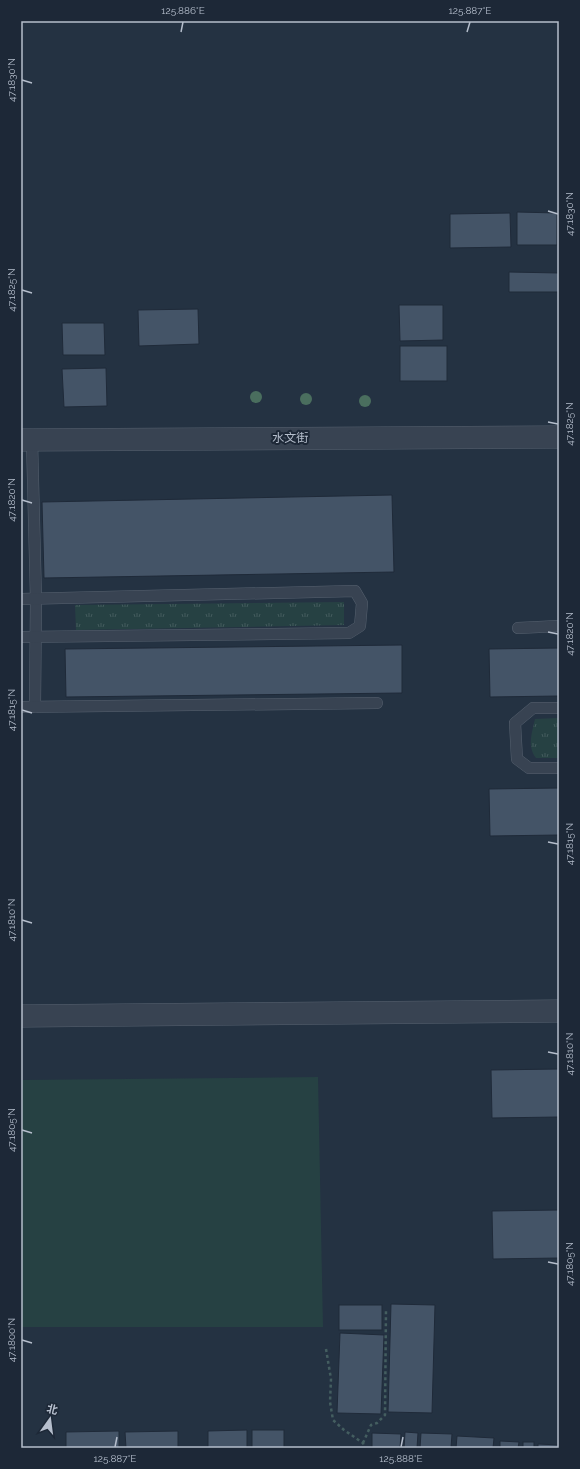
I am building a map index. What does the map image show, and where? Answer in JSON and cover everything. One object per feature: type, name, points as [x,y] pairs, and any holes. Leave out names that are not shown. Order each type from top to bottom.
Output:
[{"type":"street","name":"水文街","points":[[26,440],[559,437]]},
{"type":"street","points":[[21,1016],[559,1011]]},
{"type":"lane","points":[[26,440],[36,599],[35,706]]},
{"type":"lane","points":[[21,599],[355,591],[362,603],[360,626],[348,633],[21,637]]},
{"type":"lane","points":[[518,628],[559,626]]},
{"type":"lane","points":[[21,707],[377,703]]},
{"type":"lane","points":[[559,708],[533,708],[515,723],[517,759],[529,768],[559,768]]},
{"type":"path","points":[[364,1448],[363,1443],[371,1425],[377,1423],[385,1414],[386,1310]]},
{"type":"path","points":[[326,1349],[332,1379],[330,1402],[333,1420],[344,1430],[363,1443]]},
{"type":"green space","points":[[344,602],[344,625],[76,630],[75,605]]},
{"type":"green space","points":[[559,718],[559,758],[536,758],[531,744],[535,719]]},
{"type":"green space","points":[[318,1077],[323,1327],[21,1327],[21,1080]]},
{"type":"building","points":[[517,212],[557,213],[557,245],[517,245]]},
{"type":"building","points":[[510,213],[511,247],[450,248],[450,214]]},
{"type":"building","points":[[509,272],[559,273],[559,292],[509,292]]},
{"type":"building","points":[[399,305],[443,305],[443,340],[400,341]]},
{"type":"building","points":[[198,309],[199,344],[139,346],[138,310]]},
{"type":"building","points":[[62,323],[104,323],[105,355],[63,355]]},
{"type":"building","points":[[400,346],[447,346],[447,381],[400,381]]},
{"type":"building","points":[[106,368],[107,406],[64,407],[62,369]]},
{"type":"building","points":[[392,495],[394,572],[44,578],[42,502]]},
{"type":"building","points":[[402,645],[402,693],[66,697],[65,649]]},
{"type":"building","points":[[559,648],[559,696],[490,697],[489,649]]},
{"type":"building","points":[[559,788],[559,835],[490,836],[489,789]]},
{"type":"building","points":[[559,1069],[559,1117],[492,1118],[491,1070]]},
{"type":"building","points":[[559,1210],[559,1258],[493,1259],[492,1211]]},
{"type":"building","points":[[391,1304],[435,1305],[432,1413],[388,1412]]},
{"type":"building","points":[[339,1305],[382,1305],[382,1330],[339,1330]]},
{"type":"building","points":[[340,1333],[384,1335],[381,1414],[337,1413]]},
{"type":"building","points":[[247,1430],[247,1448],[208,1448],[208,1431]]},
{"type":"building","points":[[252,1430],[284,1430],[284,1448],[252,1448]]},
{"type":"building","points":[[119,1431],[119,1448],[66,1448],[66,1432]]},
{"type":"building","points":[[178,1431],[178,1448],[126,1448],[125,1432]]},
{"type":"building","points":[[405,1432],[418,1433],[417,1448],[404,1448]]},
{"type":"building","points":[[372,1433],[401,1434],[400,1448],[372,1448]]},
{"type":"building","points":[[421,1433],[452,1434],[451,1448],[420,1448]]},
{"type":"building","points":[[457,1436],[494,1438],[493,1448],[456,1448]]},
{"type":"building","points":[[500,1441],[519,1442],[518,1448],[500,1448]]},
{"type":"building","points":[[523,1442],[534,1442],[534,1448],[523,1448]]},
{"type":"building","points":[[538,1444],[559,1445],[559,1448],[538,1448]]}]
